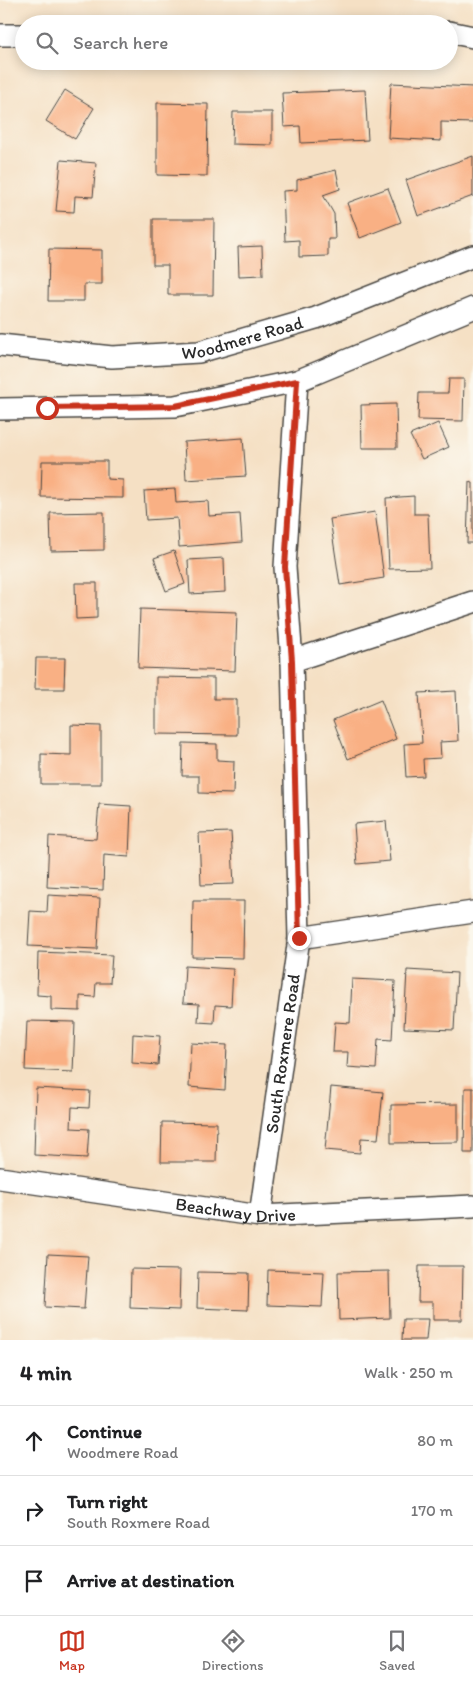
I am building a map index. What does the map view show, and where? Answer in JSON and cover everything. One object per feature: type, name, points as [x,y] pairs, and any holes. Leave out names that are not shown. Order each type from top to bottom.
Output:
[{"type":"street","points":[[458,34],[473,37]]},
{"type":"street","points":[[0,35],[15,35]]},
{"type":"street","name":"Woodmere Road","points":[[0,345],[112,358],[199,352],[316,318],[473,256]]},
{"type":"street","points":[[0,409],[175,406],[297,381],[473,308]]},
{"type":"street","name":"South Roxmere Road","points":[[260,1216],[299,938],[292,661],[285,567],[297,381]]},
{"type":"street","points":[[292,661],[473,602]]},
{"type":"street","points":[[299,938],[473,912]]},
{"type":"street","name":"Beachway Drive","points":[[0,1178],[260,1216],[473,1206]]},
{"type":"building","points":[[391,83],[473,87],[473,123],[441,122],[441,141],[388,138]]},
{"type":"building","points":[[65,90],[94,108],[75,139],[46,121]]},
{"type":"building","points":[[365,90],[368,140],[301,143],[300,126],[284,127],[282,93]]},
{"type":"building","points":[[157,103],[208,104],[207,176],[157,175]]},
{"type":"building","points":[[233,112],[272,112],[272,145],[232,144]]},
{"type":"building","points":[[473,156],[473,196],[418,216],[406,180]]},
{"type":"building","points":[[61,160],[96,163],[93,197],[75,196],[74,212],[56,211]]},
{"type":"building","points":[[336,170],[340,189],[323,195],[334,214],[335,239],[328,239],[328,256],[299,257],[299,240],[285,241],[283,191],[297,190],[297,180]]},
{"type":"building","points":[[388,188],[401,222],[360,238],[347,203]]},
{"type":"building","points":[[153,219],[214,219],[213,295],[168,295],[168,265],[153,265]]},
{"type":"building","points":[[262,246],[263,275],[239,276],[238,247]]},
{"type":"building","points":[[49,249],[102,250],[102,284],[84,284],[84,301],[48,301]]},
{"type":"building","points":[[449,379],[464,379],[463,421],[418,420],[419,393],[448,393]]},
{"type":"building","points":[[396,404],[397,448],[362,448],[361,405]]},
{"type":"building","points":[[438,423],[449,447],[422,459],[410,435]]},
{"type":"building","points":[[243,438],[246,476],[186,480],[184,442]]},
{"type":"building","points":[[42,461],[107,461],[107,479],[123,480],[123,498],[41,497]]},
{"type":"building","points":[[469,482],[473,483],[473,543],[467,543]]},
{"type":"building","points":[[175,489],[176,503],[208,501],[209,516],[240,514],[242,542],[179,547],[177,518],[146,520],[144,491]]},
{"type":"building","points":[[414,496],[414,514],[428,514],[430,568],[389,569],[386,498]]},
{"type":"building","points":[[104,512],[104,550],[51,551],[50,513]]},
{"type":"building","points":[[375,512],[384,578],[340,585],[330,519]]},
{"type":"building","points":[[174,551],[185,584],[166,591],[154,558]]},
{"type":"building","points":[[224,558],[225,592],[190,594],[188,560]]},
{"type":"building","points":[[75,583],[97,583],[97,618],[76,619]]},
{"type":"building","points":[[140,609],[237,612],[235,671],[138,668]]},
{"type":"building","points":[[36,658],[65,658],[64,689],[35,689]]},
{"type":"building","points":[[156,677],[214,678],[214,699],[237,699],[237,735],[156,734]]},
{"type":"building","points":[[456,691],[458,741],[440,742],[441,758],[423,759],[424,776],[406,777],[404,744],[422,743],[419,693]]},
{"type":"building","points":[[381,700],[396,739],[348,759],[333,720]]},
{"type":"building","points":[[71,725],[101,726],[101,784],[41,784],[41,754],[71,755]]},
{"type":"building","points":[[183,743],[217,744],[217,760],[234,761],[233,794],[199,793],[199,776],[182,776]]},
{"type":"building","points":[[99,804],[131,806],[129,857],[104,855],[103,890],[47,887],[49,836],[96,839]]},
{"type":"building","points":[[386,821],[390,861],[357,864],[354,824]]},
{"type":"building","points":[[231,832],[234,884],[201,885],[199,833]]},
{"type":"building","points":[[48,895],[100,898],[97,949],[28,946],[30,911],[47,912]]},
{"type":"building","points":[[193,901],[244,901],[243,958],[192,957]]},
{"type":"building","points":[[38,952],[112,955],[110,983],[96,983],[95,997],[80,996],[80,1011],[51,1010],[51,996],[37,995]]},
{"type":"building","points":[[185,966],[233,969],[231,1006],[215,1005],[214,1023],[198,1022],[199,1004],[183,1003]]},
{"type":"building","points":[[407,970],[457,973],[454,1030],[404,1028]]},
{"type":"building","points":[[352,979],[395,981],[392,1040],[378,1039],[376,1069],[347,1067],[348,1052],[333,1052],[335,1022],[350,1023]]},
{"type":"building","points":[[27,1021],[75,1022],[73,1072],[25,1070]]},
{"type":"building","points":[[133,1034],[160,1036],[158,1065],[132,1063]]},
{"type":"building","points":[[191,1043],[227,1045],[225,1090],[189,1087]]},
{"type":"building","points":[[331,1087],[383,1092],[378,1139],[361,1138],[360,1153],[325,1150]]},
{"type":"building","points":[[36,1088],[90,1091],[89,1108],[72,1107],[71,1128],[89,1129],[87,1158],[34,1155]]},
{"type":"building","points":[[465,1088],[473,1088],[473,1153],[464,1153]]},
{"type":"building","points":[[458,1104],[458,1142],[391,1143],[391,1105]]},
{"type":"building","points":[[162,1122],[217,1123],[216,1162],[161,1162]]},
{"type":"building","points":[[48,1254],[88,1256],[84,1309],[45,1307]]},
{"type":"building","points":[[419,1266],[463,1266],[462,1320],[433,1320],[433,1302],[418,1302]]},
{"type":"building","points":[[131,1269],[180,1270],[179,1310],[130,1308]]},
{"type":"building","points":[[268,1270],[324,1272],[322,1307],[267,1305]]},
{"type":"building","points":[[389,1271],[390,1318],[339,1320],[338,1272]]},
{"type":"building","points":[[198,1272],[249,1273],[248,1310],[197,1308]]},
{"type":"building","points":[[403,1319],[428,1319],[426,1340],[402,1340]]},
{"type":"route","points":[[47,408],[175,406],[297,381],[285,567],[292,661],[299,938]]}]
